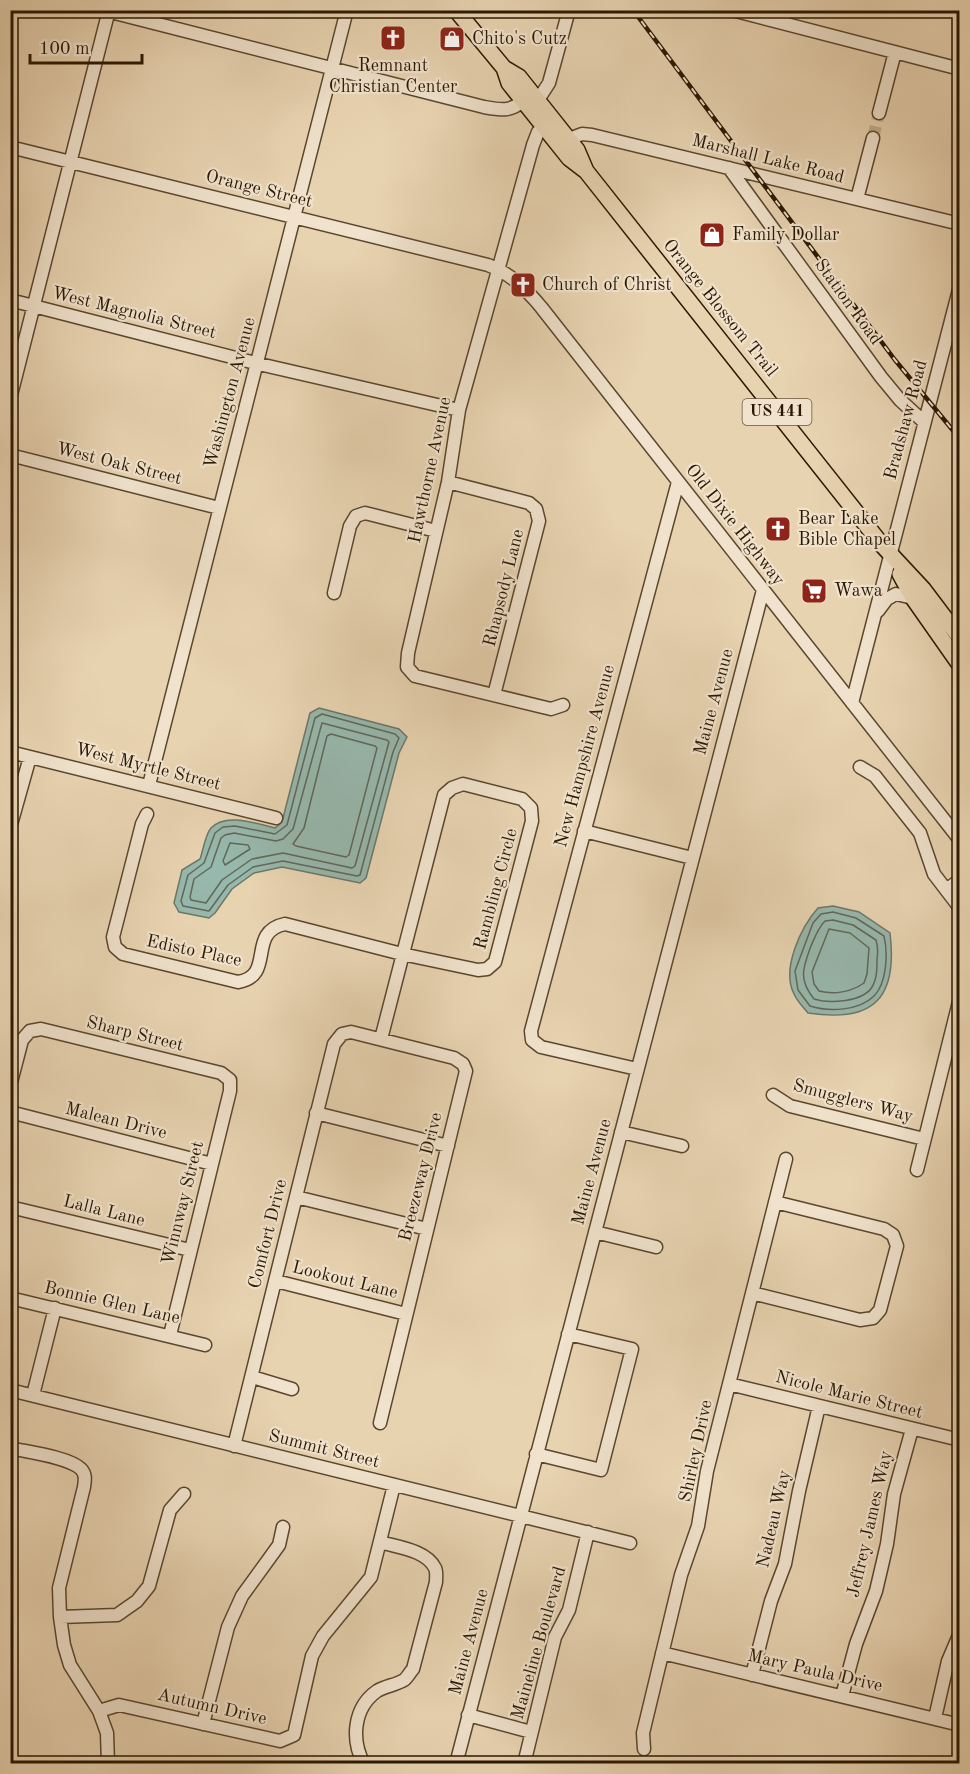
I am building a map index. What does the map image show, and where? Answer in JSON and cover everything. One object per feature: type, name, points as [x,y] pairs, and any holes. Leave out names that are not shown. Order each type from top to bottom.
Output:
[{"type":"main road","name":"Orange Blossom Trail","points":[[456,10],[504,68],[519,77],[545,128],[568,158],[586,171]]},
{"type":"main road","name":"Orange Blossom Trail","points":[[530,101],[569,139],[577,150],[586,171],[890,555],[923,589],[960,638]]},
{"type":"main road","name":"Orange Blossom Trail","points":[[890,555],[913,598],[960,665]]},
{"type":"street","name":"Washington Avenue","points":[[149,785],[347,10]]},
{"type":"street","points":[[10,399],[107,11],[501,110],[513,109],[530,101],[549,83],[569,10]]},
{"type":"street","points":[[732,10],[960,69]]},
{"type":"street","points":[[879,113],[895,52]]},
{"type":"street","name":"Hawthorne Avenue","points":[[545,128],[538,132],[532,145],[459,410],[448,482],[408,653],[408,667],[415,676],[551,709],[563,705]]},
{"type":"street","name":"Marshall Lake Road","points":[[569,139],[582,134],[592,135],[960,224]]},
{"type":"street","points":[[857,199],[873,138]]},
{"type":"street","name":"Orange Street","points":[[10,147],[498,269]]},
{"type":"street","name":"Station Road","points":[[729,168],[881,377],[900,400],[924,422]]},
{"type":"street","name":"Old Dixie Highway","points":[[498,269],[520,284],[534,298],[960,840]]},
{"type":"street","name":"Bradshaw Road","points":[[852,703],[960,286]]},
{"type":"street","name":"West Magnolia Street","points":[[10,300],[255,363],[459,410]]},
{"type":"street","name":"West Oak Street","points":[[10,455],[219,508]]},
{"type":"street","name":"Rhapsody Lane","points":[[448,482],[529,503],[536,509],[539,521],[494,695]]},
{"type":"street","name":"New Hampshire Avenue","points":[[637,1069],[541,1047],[532,1040],[531,1031],[678,482]]},
{"type":"street","points":[[334,593],[350,525],[356,516],[365,513],[436,531]]},
{"type":"street","name":"Maine Avenue","points":[[456,1764],[763,590]]},
{"type":"street","points":[[875,614],[887,599],[896,594],[913,598]]},
{"type":"street","name":"West Myrtle Street","points":[[10,752],[276,818]]},
{"type":"street","points":[[10,828],[30,757]]},
{"type":"street","points":[[860,767],[875,776],[920,833],[934,874],[955,899]]},
{"type":"street","name":"Rambling Circle","points":[[381,1039],[402,954],[444,795],[452,788],[463,784],[522,799],[531,808],[532,822],[495,962],[487,969],[478,970],[402,954]]},
{"type":"street","name":"Edisto Place","points":[[147,814],[142,824],[112,937],[115,947],[123,954],[238,982],[249,980],[257,971],[266,934],[273,926],[285,924],[402,954]]},
{"type":"street","points":[[584,831],[692,858]]},
{"type":"street","points":[[955,899],[960,880]]},
{"type":"street","name":"Smugglers Way","points":[[917,1170],[960,998]]},
{"type":"street","name":"Sharp Street","points":[[10,1086],[22,1040],[30,1031],[41,1029],[221,1073],[230,1080]]},
{"type":"street","name":"Breezeway Drive","points":[[342,1034],[351,1032],[454,1058],[463,1064],[466,1071],[380,1423]]},
{"type":"street","name":"Comfort Drive","points":[[234,1446],[334,1044],[342,1034]]},
{"type":"street","name":"Winnway Street","points":[[170,1335],[230,1091],[230,1080]]},
{"type":"street","name":"Smugglers Way","points":[[773,1095],[790,1106],[924,1139]]},
{"type":"street","name":"Malean Drive","points":[[10,1113],[212,1164]]},
{"type":"street","points":[[316,1113],[448,1146]]},
{"type":"street","points":[[621,1132],[682,1146]]},
{"type":"street","name":"Shirley Drive","points":[[644,1749],[643,1733],[662,1653],[681,1575],[698,1526],[707,1471],[786,1160]]},
{"type":"street","points":[[296,1197],[427,1229]]},
{"type":"street","points":[[752,1293],[860,1320],[873,1318],[880,1310],[897,1246],[893,1235],[884,1229],[775,1202]]},
{"type":"street","name":"Lalla Lane","points":[[10,1207],[190,1250]]},
{"type":"street","points":[[595,1232],[656,1247]]},
{"type":"street","name":"Lookout Lane","points":[[276,1281],[406,1314]]},
{"type":"street","name":"Bonnie Glen Lane","points":[[10,1298],[205,1345]]},
{"type":"street","points":[[33,1395],[55,1308]]},
{"type":"street","points":[[536,1454],[601,1470],[632,1349],[568,1334]]},
{"type":"street","points":[[252,1377],[292,1389]]},
{"type":"street","name":"Nicole Marie Street","points":[[729,1384],[960,1440]]},
{"type":"street","name":"Summit Street","points":[[10,1390],[630,1543]]},
{"type":"street","name":"Nadeau Way","points":[[752,1675],[771,1601],[785,1564],[819,1406]]},
{"type":"street","name":"Jeffrey James Way","points":[[842,1696],[856,1644],[876,1591],[887,1544],[894,1494],[912,1429]]},
{"type":"street","points":[[10,1448],[68,1462],[80,1468],[85,1476],[59,1587],[60,1617],[70,1665],[99,1712],[107,1733],[108,1764]]},
{"type":"street","name":"Autumn Drive","points":[[99,1712],[118,1705],[280,1741],[294,1735],[312,1656],[323,1636],[371,1577],[394,1485]]},
{"type":"street","points":[[60,1617],[117,1615],[137,1601],[150,1586],[170,1510],[184,1494]]},
{"type":"street","points":[[203,1724],[228,1627],[242,1596],[279,1545],[283,1527]]},
{"type":"street","name":"Maineline Boulevard","points":[[524,1764],[555,1637],[569,1610],[588,1532]]},
{"type":"street","points":[[364,1764],[357,1749],[355,1735],[358,1718],[366,1702],[377,1692],[404,1680],[413,1669],[436,1582],[435,1569],[427,1559],[414,1552],[380,1542]]},
{"type":"street","points":[[935,1718],[948,1661],[960,1633]]},
{"type":"street","name":"Mary Paula Drive","points":[[662,1653],[960,1725]]},
{"type":"street","points":[[468,1716],[531,1732]]},
{"type":"water","points":[[319,708],[399,729],[407,737],[399,753],[366,878],[360,883],[282,867],[254,873],[232,889],[209,918],[179,912],[174,903],[182,870],[200,859],[211,828],[217,823],[233,820],[275,828],[282,822],[310,713]]},
{"type":"water","points":[[833,906],[859,912],[890,933],[890,975],[885,990],[876,1002],[865,1009],[849,1014],[808,1013],[794,994],[790,973],[791,961],[805,926],[818,908]]},
{"type":"tunnel","points":[[873,138],[879,113]]},
{"type":"railway","points":[[633,10],[895,360],[960,439]]},
{"type":"place","name":"Remnant Christian Center","points":[[393,38]]},
{"type":"place","name":"Chito's Cutz","points":[[452,39]]},
{"type":"place","name":"Family Dollar","points":[[712,235]]},
{"type":"place","name":"Church of Christ","points":[[523,285]]},
{"type":"place","name":"Bear Lake Bible Chapel","points":[[778,529]]},
{"type":"place","name":"Wawa","points":[[814,591]]}]
